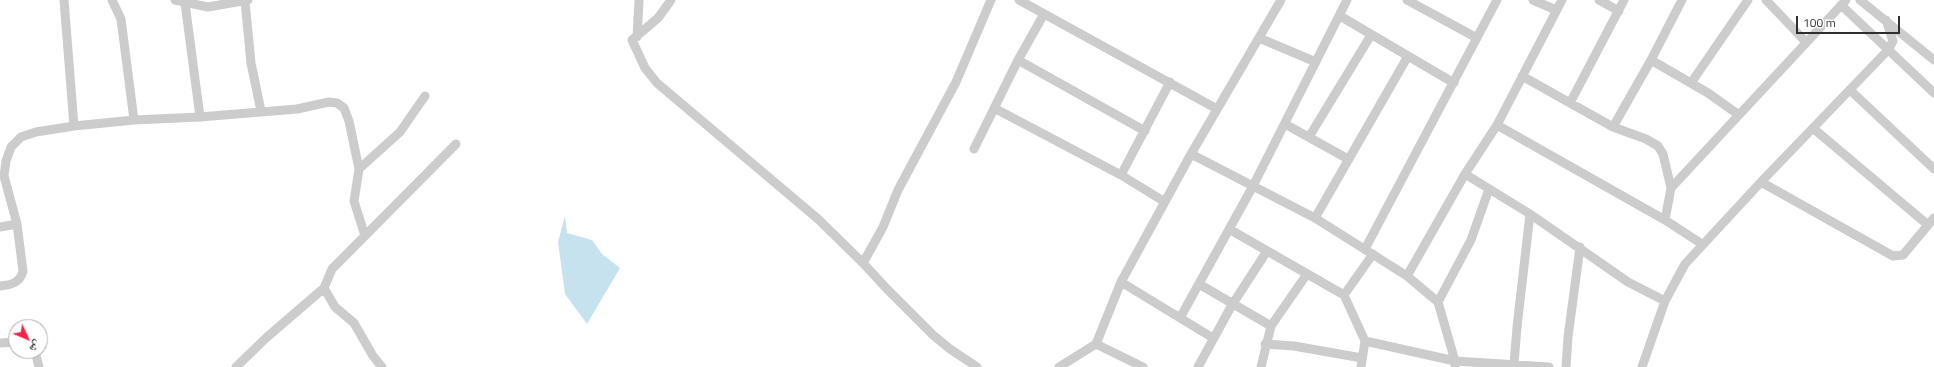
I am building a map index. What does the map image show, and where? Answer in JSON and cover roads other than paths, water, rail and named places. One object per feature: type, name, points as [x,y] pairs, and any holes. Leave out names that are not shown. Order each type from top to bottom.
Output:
[{"type":"street","points":[[64,0],[74,126]]},
{"type":"street","points":[[112,0],[121,19],[134,120]]},
{"type":"street","points":[[175,0],[208,7],[247,0],[252,63],[261,111]]},
{"type":"street","points":[[637,37],[639,0]]},
{"type":"street","points":[[670,0],[658,18],[632,40],[651,78],[818,219],[933,335],[950,349],[977,367]]},
{"type":"street","points":[[863,263],[883,227],[898,190],[956,82],[991,0]]},
{"type":"street","points":[[1019,0],[1170,82],[1217,110]]},
{"type":"street","points":[[1059,367],[1096,344],[1121,282],[1191,154],[1281,0]]},
{"type":"street","points":[[1180,318],[1254,186],[1347,0]]},
{"type":"street","points":[[1407,0],[1477,38]]},
{"type":"street","points":[[1364,249],[1454,83],[1496,0]]},
{"type":"street","points":[[1533,0],[1556,10]]},
{"type":"street","points":[[1407,276],[1465,174],[1497,125],[1562,0]]},
{"type":"street","points":[[1599,0],[1619,11]]},
{"type":"street","points":[[1570,103],[1624,0]]},
{"type":"street","points":[[1613,127],[1651,60],[1682,0]]},
{"type":"street","points":[[1691,83],[1748,0]]},
{"type":"street","points":[[1766,0],[1806,42]]},
{"type":"street","points":[[1860,0],[1934,60]]},
{"type":"street","points":[[1671,188],[1844,2],[1888,50],[1934,93]]},
{"type":"street","points":[[185,3],[200,118]]},
{"type":"street","points":[[974,149],[1018,60],[1044,14]]},
{"type":"street","points":[[1340,16],[1454,83]]},
{"type":"street","points":[[1642,367],[1665,301],[1679,273],[1702,244],[1888,50],[1894,41],[1886,20]]},
{"type":"street","points":[[1309,137],[1371,35]]},
{"type":"street","points":[[1260,38],[1316,62]]},
{"type":"street","points":[[1315,218],[1408,56]]},
{"type":"street","points":[[1018,60],[1146,131]]},
{"type":"street","points":[[1651,60],[1691,83],[1739,115]]},
{"type":"street","points":[[1522,76],[1613,127],[1646,139],[1658,146],[1663,154],[1671,188],[1664,220]]},
{"type":"street","points":[[1121,175],[1146,131],[1170,82]]},
{"type":"street","points":[[1850,90],[1934,169]]},
{"type":"street","points":[[359,168],[400,132],[425,96]]},
{"type":"street","points":[[0,286],[18,282],[23,271],[17,224],[4,176],[6,161],[11,147],[21,137],[36,132],[74,126],[134,120],[200,118],[261,111],[297,109],[329,102],[341,105],[349,121],[359,168],[354,201],[365,236]]},
{"type":"street","points":[[994,108],[1121,175],[1165,202]]},
{"type":"street","points":[[1285,124],[1348,159]]},
{"type":"street","points":[[1497,125],[1664,220],[1702,244]]},
{"type":"street","points":[[1761,182],[1893,256],[1903,255],[1931,221],[1814,128]]},
{"type":"street","points":[[236,367],[266,338],[324,288],[332,269],[456,144]]},
{"type":"street","points":[[1191,154],[1315,218],[1407,276],[1438,302],[1455,364]]},
{"type":"street","points":[[1465,174],[1580,247],[1628,282],[1665,301]]},
{"type":"street","points":[[1438,302],[1471,240],[1489,189]]},
{"type":"street","points":[[1514,364],[1530,214]]},
{"type":"street","points":[[0,227],[17,224]]},
{"type":"street","points":[[1229,229],[1344,295],[1365,341],[1362,363],[1294,346],[1265,344]]},
{"type":"street","points":[[1566,367],[1568,337],[1580,247]]},
{"type":"street","points":[[1198,367],[1232,305],[1267,251]]},
{"type":"street","points":[[1344,295],[1373,254]]},
{"type":"street","points":[[1260,367],[1271,326],[1307,274]]},
{"type":"street","points":[[1121,282],[1213,338]]},
{"type":"street","points":[[1199,284],[1232,305],[1271,326]]},
{"type":"street","points":[[324,288],[335,307],[354,323],[373,356],[382,367]]},
{"type":"street","points":[[1365,341],[1455,364],[1514,364],[1550,367]]},
{"type":"street","points":[[1096,344],[1143,367]]},
{"type":"water","points":[[565,216],[567,233],[592,240],[602,254],[620,268],[587,324],[565,294],[558,242]]}]
